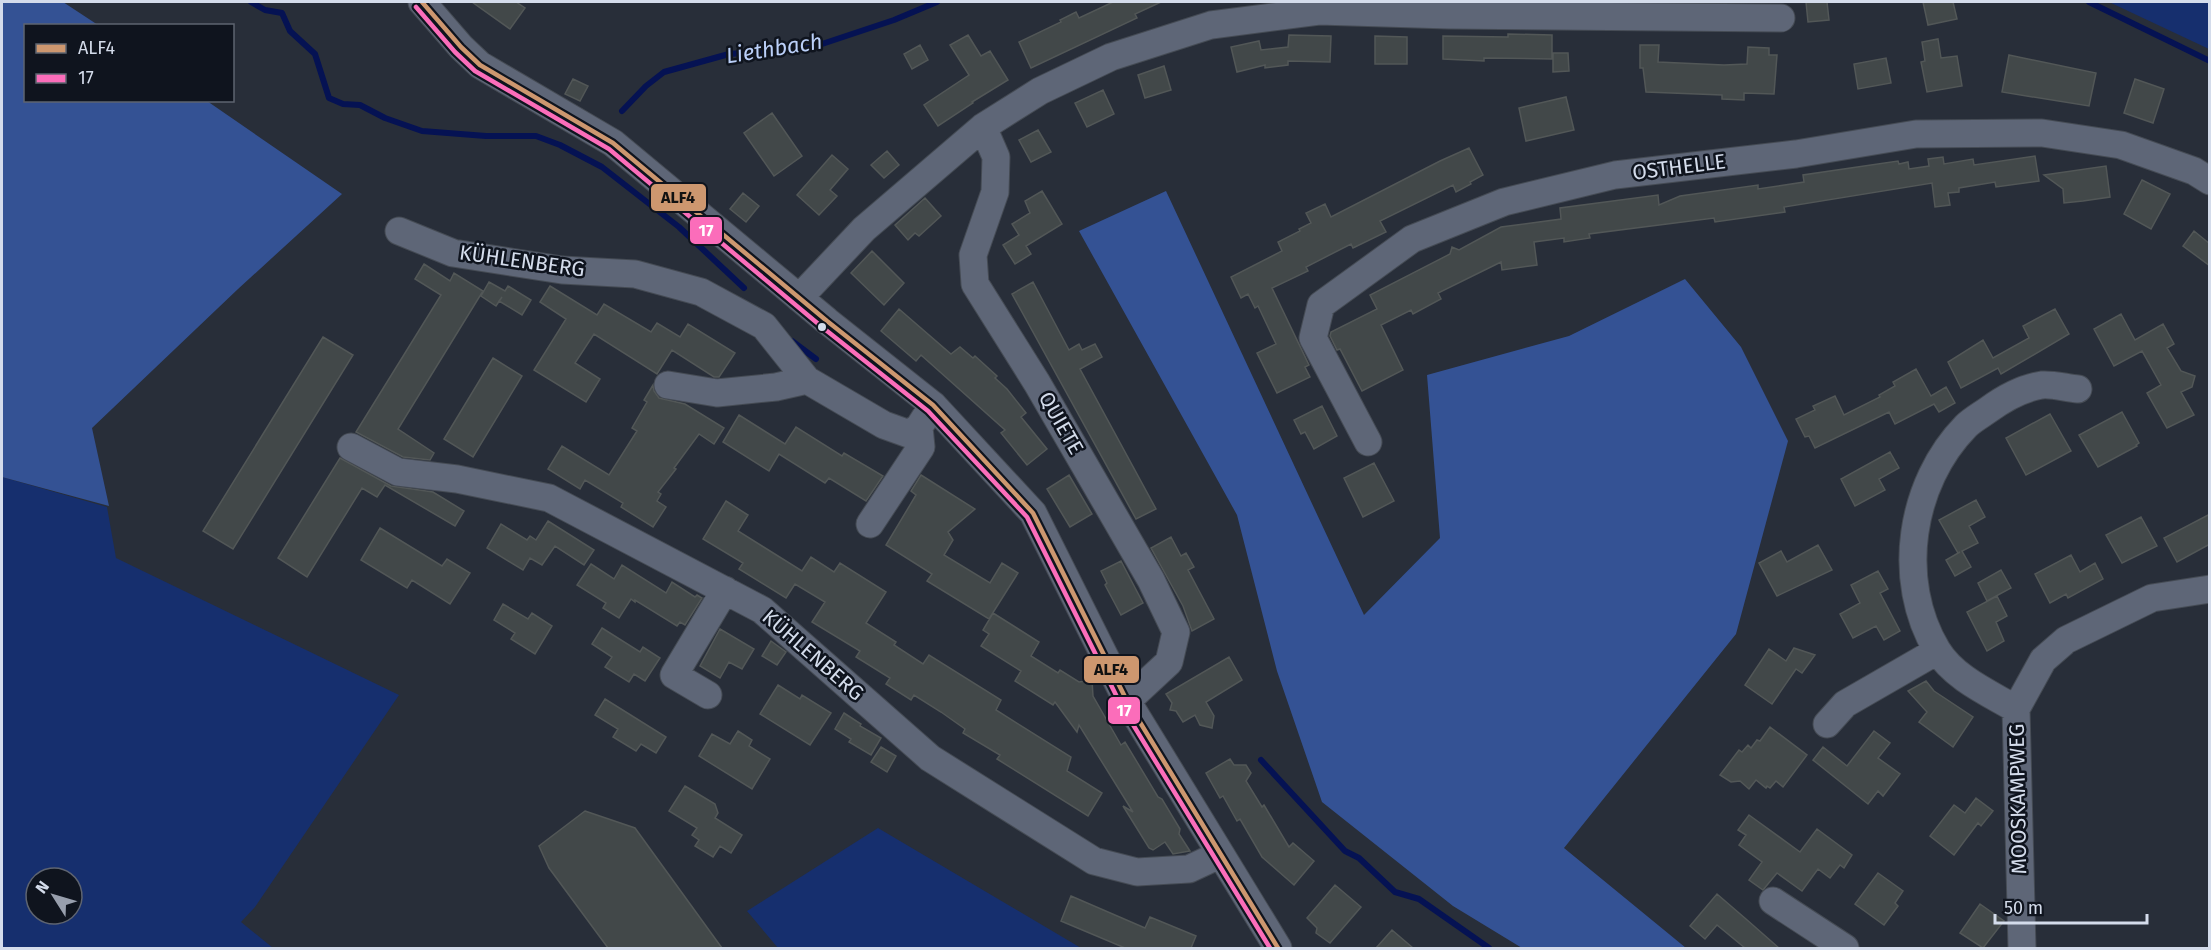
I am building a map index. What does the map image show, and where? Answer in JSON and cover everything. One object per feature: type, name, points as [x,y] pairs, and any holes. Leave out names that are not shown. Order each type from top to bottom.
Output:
[{"type":"street","points":[[423,2],[461,47],[480,65],[613,143],[799,298],[1033,513],[1127,701],[1219,855],[1278,948]]},
{"type":"street","points":[[799,298],[864,229],[983,127],[1040,91],[1111,57],[1211,25],[1320,10],[1449,15],[1781,18]]},
{"type":"street","name":"QUIETE","points":[[983,127],[996,157],[995,192],[973,255],[975,284],[1049,403],[1151,580],[1176,632],[1169,662],[1127,701]]},
{"type":"street","name":"OSTHELLE","points":[[1368,442],[1313,338],[1321,304],[1412,239],[1504,202],[1615,175],[1796,154],[1916,134],[2042,133],[2121,145],[2194,171],[2210,181]]},
{"type":"street","name":"KÜHLENBERG","points":[[399,231],[453,253],[562,270],[635,274],[701,292],[764,326],[807,380],[884,425],[909,434],[926,416]]},
{"type":"street","points":[[668,385],[717,393],[776,387],[807,380]]},
{"type":"street","points":[[2016,709],[1966,680],[1937,651],[1918,601],[1914,573],[1918,510],[1930,478],[1945,451],[1967,425],[1996,404],[2020,392],[2043,385],[2078,389]]},
{"type":"street","points":[[870,524],[921,447],[926,416]]},
{"type":"street","name":"KÜHLENBERG","points":[[351,447],[398,472],[457,479],[549,498],[762,610],[930,758],[1094,861],[1137,872],[1189,869],[1219,855]]},
{"type":"street","name":"MOOSKAMPWEG","points":[[2022,948],[2016,709],[2043,660],[2066,640],[2152,598],[2210,589]]},
{"type":"street","points":[[708,696],[674,675],[725,590]]},
{"type":"street","points":[[1827,724],[1845,704],[1937,651]]},
{"type":"street","points":[[1773,901],[1845,948]]},
{"type":"shaded area","points":[[2,2],[63,2],[96,24],[24,24],[24,102],[208,102],[342,194],[92,428],[109,506],[2,477]]},
{"type":"shaded area","points":[[2109,2],[2209,2],[2209,49]]},
{"type":"shaded area","points":[[1166,191],[1364,615],[1440,538],[1427,375],[1569,336],[1685,279],[1741,347],[1788,441],[1736,634],[1564,848],[1686,948],[1522,948],[1453,906],[1322,802],[1277,671],[1237,515],[1079,231]]},
{"type":"shaded area","points":[[2,477],[107,507],[116,558],[399,695],[255,907],[241,922],[273,948],[2,948]]},
{"type":"shaded area","points":[[878,828],[1081,948],[778,948],[747,911]]},
{"type":"building","points":[[472,2],[516,2],[525,8],[510,29]]},
{"type":"building","points":[[1113,2],[1161,2],[1135,14],[1137,18],[1031,68],[1019,42],[1061,22],[1060,20],[1076,12],[1079,18]]},
{"type":"building","points":[[1806,2],[1827,2],[1829,20],[1808,22]]},
{"type":"building","points":[[1923,2],[1953,2],[1957,19],[1928,25]]},
{"type":"building","points":[[1508,34],[1552,35],[1552,59],[1484,58],[1484,61],[1443,59],[1443,36],[1508,37]]},
{"type":"building","points":[[968,35],[981,56],[990,51],[1008,80],[938,126],[924,105],[969,75],[950,45]]},
{"type":"building","points":[[1289,35],[1331,36],[1330,62],[1288,61],[1288,65],[1265,68],[1265,65],[1237,72],[1231,47],[1259,41],[1261,50],[1288,47]]},
{"type":"building","points":[[1375,36],[1407,37],[1407,64],[1375,64]]},
{"type":"building","points":[[1938,39],[1941,58],[1957,56],[1962,86],[1927,92],[1921,62],[1925,61],[1922,42]]},
{"type":"building","points":[[920,45],[928,60],[912,69],[904,54]]},
{"type":"building","points":[[1640,45],[1659,45],[1658,62],[1724,65],[1747,64],[1748,47],[1769,48],[1769,55],[1777,55],[1774,94],[1744,93],[1744,100],[1722,99],[1722,95],[1646,92],[1643,68],[1640,68]]},
{"type":"building","points":[[1553,53],[1568,53],[1569,71],[1553,72]]},
{"type":"building","points":[[2009,55],[2096,73],[2089,106],[2002,92]]},
{"type":"building","points":[[1886,58],[1891,83],[1858,89],[1854,64]]},
{"type":"building","points":[[1164,66],[1171,90],[1145,98],[1138,75]]},
{"type":"building","points":[[573,79],[588,86],[580,101],[565,94]]},
{"type":"building","points":[[2135,79],[2164,89],[2153,123],[2124,113]]},
{"type":"building","points":[[1103,90],[1114,114],[1087,127],[1075,103]]},
{"type":"building","points":[[1566,97],[1574,130],[1526,141],[1519,108]]},
{"type":"building","points":[[772,113],[802,156],[774,176],[744,133]]},
{"type":"building","points":[[1038,130],[1051,152],[1031,162],[1019,140]]},
{"type":"building","points":[[1469,148],[1483,175],[1470,182],[1471,184],[1456,192],[1453,185],[1380,221],[1386,232],[1353,248],[1351,244],[1306,267],[1308,271],[1272,288],[1309,365],[1305,367],[1310,377],[1277,393],[1257,353],[1276,344],[1258,306],[1255,308],[1248,294],[1241,298],[1231,277],[1282,251],[1278,242],[1311,223],[1306,213],[1325,204],[1331,217]]},
{"type":"building","points":[[887,151],[899,165],[884,178],[871,165]]},
{"type":"building","points":[[832,155],[848,169],[830,190],[837,196],[819,215],[797,195]]},
{"type":"building","points":[[2035,156],[2039,181],[1996,187],[1995,182],[1959,188],[1959,192],[1948,193],[1950,205],[1935,207],[1932,183],[1784,207],[1785,212],[1715,222],[1714,218],[1589,234],[1590,238],[1564,242],[1564,238],[1534,242],[1537,265],[1502,270],[1501,262],[1438,293],[1441,299],[1413,314],[1411,310],[1381,325],[1403,370],[1362,391],[1340,349],[1337,350],[1330,336],[1331,332],[1377,309],[1370,295],[1450,254],[1452,247],[1459,250],[1501,227],[1561,219],[1560,208],[1658,195],[1659,205],[1680,196],[1758,185],[1758,189],[1804,182],[1803,175],[1898,161],[1899,164],[1908,162],[1909,169],[1929,166],[1928,159],[1943,157],[1944,164],[1973,159],[1974,165]]},
{"type":"building","points":[[2106,166],[2110,197],[2083,201],[2064,203],[2063,189],[2044,175]]},
{"type":"building","points":[[2142,180],[2170,194],[2151,229],[2124,214]]},
{"type":"building","points":[[1042,191],[1062,224],[1026,246],[1031,254],[1015,264],[1003,245],[1019,235],[1012,224],[1030,213],[1025,201]]},
{"type":"building","points":[[743,193],[759,206],[746,222],[730,209]]},
{"type":"building","points":[[925,198],[941,216],[919,236],[915,233],[908,240],[895,225]]},
{"type":"building","points":[[2194,231],[2210,244],[2210,266],[2183,246]]},
{"type":"building","points":[[872,251],[904,283],[884,305],[851,273]]},
{"type":"building","points":[[424,264],[450,281],[454,273],[483,291],[398,429],[434,453],[430,460],[403,457],[356,432],[441,295],[415,279]]},
{"type":"building","points":[[489,282],[505,291],[508,286],[531,300],[522,315],[499,301],[496,306],[481,296]]},
{"type":"building","points":[[1033,282],[1069,350],[1079,344],[1082,350],[1095,344],[1102,357],[1080,369],[1156,509],[1136,519],[1012,294]]},
{"type":"building","points":[[550,286],[597,315],[604,304],[651,332],[657,323],[680,337],[688,324],[735,353],[719,377],[714,377],[672,350],[657,374],[594,334],[575,363],[600,379],[586,402],[534,370],[566,319],[540,302]]},
{"type":"building","points":[[899,309],[951,354],[960,347],[973,358],[975,356],[997,376],[995,378],[1026,413],[1021,417],[1047,449],[1027,465],[1001,433],[1005,430],[921,355],[916,361],[881,331]]},
{"type":"building","points":[[2055,309],[2069,334],[2001,374],[1998,368],[1961,388],[1948,362],[1983,340],[1993,358],[2029,338],[2023,326]]},
{"type":"building","points":[[2121,314],[2135,340],[2163,324],[2174,344],[2167,348],[2181,371],[2195,376],[2192,387],[2181,392],[2194,415],[2167,428],[2147,393],[2161,385],[2142,351],[2114,366],[2094,329]]},
{"type":"building","points":[[323,337],[353,355],[233,549],[203,531]]},
{"type":"building","points":[[493,358],[522,376],[473,457],[444,439]]},
{"type":"building","points":[[1916,369],[1931,396],[1946,387],[1955,403],[1939,412],[1934,404],[1895,424],[1889,412],[1815,448],[1809,436],[1805,437],[1796,419],[1815,410],[1813,406],[1835,396],[1844,415],[1880,397],[1879,395],[1895,386],[1893,382]]},
{"type":"building","points":[[653,385],[659,398],[685,404],[724,428],[714,444],[699,434],[674,468],[676,469],[658,492],[661,494],[657,501],[666,507],[653,527],[621,507],[623,503],[585,480],[580,489],[548,469],[562,446],[609,475],[637,431],[632,428],[647,402],[644,400]]},
{"type":"building","points":[[1322,406],[1337,436],[1314,449],[1305,432],[1301,434],[1294,420]]},
{"type":"building","points":[[2122,412],[2139,443],[2098,467],[2079,435]]},
{"type":"building","points":[[2050,414],[2071,451],[2026,475],[2006,438]]},
{"type":"building","points":[[739,415],[785,444],[796,427],[842,456],[844,453],[883,476],[866,501],[829,478],[825,483],[779,454],[769,471],[723,442]]},
{"type":"building","points":[[1890,452],[1899,468],[1879,479],[1885,490],[1855,506],[1841,479]]},
{"type":"building","points":[[340,458],[391,486],[433,492],[464,511],[455,526],[385,485],[377,497],[362,488],[307,577],[278,558]]},
{"type":"building","points":[[1374,463],[1394,501],[1363,517],[1344,478]]},
{"type":"building","points":[[921,475],[975,509],[948,532],[953,540],[944,555],[990,583],[1002,563],[1018,573],[989,619],[927,581],[932,574],[886,545],[916,495],[911,491]]},
{"type":"building","points":[[1069,475],[1092,514],[1070,527],[1047,489]]},
{"type":"building","points":[[1976,500],[1985,517],[1969,526],[1978,543],[1962,551],[1971,567],[1955,576],[1946,560],[1960,552],[1958,553],[1939,520]]},
{"type":"building","points":[[726,501],[748,515],[738,531],[802,571],[811,557],[834,572],[840,563],[886,592],[866,623],[896,642],[894,645],[923,664],[929,655],[1001,700],[996,710],[1071,757],[1067,771],[1102,793],[1088,816],[997,759],[1000,755],[963,733],[965,729],[941,712],[914,695],[911,700],[886,684],[890,678],[856,657],[860,651],[812,622],[825,602],[795,584],[786,598],[739,569],[743,563],[703,539]]},
{"type":"building","points":[[2210,514],[2210,544],[2177,562],[2164,538]]},
{"type":"building","points":[[2141,517],[2157,546],[2122,563],[2106,535]]},
{"type":"building","points":[[548,521],[594,550],[584,565],[555,546],[542,565],[530,558],[523,570],[487,548],[501,524],[527,540],[530,536],[536,540]]},
{"type":"building","points":[[380,528],[442,566],[447,559],[470,573],[450,604],[412,580],[407,588],[361,560]]},
{"type":"building","points":[[1171,537],[1181,556],[1186,553],[1194,567],[1188,570],[1214,619],[1192,631],[1183,606],[1151,548]]},
{"type":"building","points":[[1818,545],[1832,570],[1777,596],[1759,563],[1781,551],[1787,562]]},
{"type":"building","points":[[2071,555],[2080,572],[2095,563],[2103,579],[2068,598],[2066,594],[2050,603],[2035,574]]},
{"type":"building","points":[[1121,561],[1143,603],[1121,615],[1105,585],[1107,583],[1101,571]]},
{"type":"building","points":[[591,564],[614,579],[622,565],[666,593],[672,582],[695,597],[697,595],[702,598],[685,625],[680,622],[677,626],[631,599],[619,618],[603,608],[606,603],[577,585]]},
{"type":"building","points":[[2001,570],[2011,588],[1987,601],[1978,583]]},
{"type":"building","points":[[1878,571],[1888,589],[1880,593],[1900,631],[1884,640],[1876,626],[1853,638],[1840,614],[1860,603],[1851,585]]},
{"type":"building","points":[[1997,596],[2007,616],[1996,622],[2004,641],[1987,651],[1967,612]]},
{"type":"building","points":[[503,604],[528,619],[532,613],[552,626],[535,654],[511,639],[515,633],[494,620]]},
{"type":"building","points":[[993,613],[1039,642],[1031,656],[1058,673],[1060,670],[1079,682],[1092,680],[1093,696],[1121,745],[1125,742],[1180,829],[1179,834],[1190,851],[1173,854],[1165,842],[1153,850],[1149,848],[1123,806],[1133,812],[1079,725],[1077,732],[1055,702],[1053,705],[1015,681],[1021,671],[981,646],[989,634],[983,630]]},
{"type":"building","points":[[602,628],[640,652],[643,647],[660,658],[645,681],[634,674],[629,682],[605,667],[612,657],[592,644]]},
{"type":"building","points":[[720,629],[754,649],[742,669],[729,662],[720,678],[700,666]]},
{"type":"building","points":[[771,641],[786,652],[777,665],[762,656]]},
{"type":"building","points":[[1794,648],[1815,655],[1802,673],[1796,669],[1772,704],[1745,685],[1769,649],[1786,661]]},
{"type":"building","points":[[1229,657],[1242,680],[1206,702],[1214,716],[1212,728],[1200,725],[1195,715],[1183,722],[1176,711],[1170,710],[1172,703],[1166,694]]},
{"type":"building","points":[[1926,681],[1934,691],[1973,717],[1953,747],[1919,722],[1927,712],[1908,691]]},
{"type":"building","points":[[778,685],[800,699],[802,695],[831,713],[810,745],[760,714]]},
{"type":"building","points":[[605,699],[666,737],[656,753],[641,744],[636,751],[613,737],[618,729],[595,715]]},
{"type":"building","points":[[844,713],[861,724],[860,726],[881,738],[871,755],[849,742],[851,739],[835,729]]},
{"type":"building","points":[[1770,727],[1807,755],[1783,787],[1776,781],[1770,788],[1767,786],[1766,788],[1756,780],[1749,789],[1740,781],[1731,782],[1720,775],[1739,750],[1742,752],[1748,745],[1751,748],[1757,740],[1760,741]]},
{"type":"building","points":[[738,731],[752,740],[749,746],[770,759],[752,789],[699,756],[712,734],[730,744]]},
{"type":"building","points":[[1874,731],[1890,743],[1878,758],[1900,774],[1883,796],[1878,791],[1868,804],[1813,760],[1823,747],[1847,766]]},
{"type":"building","points":[[881,747],[896,756],[887,772],[871,762]]},
{"type":"building","points":[[1230,759],[1234,765],[1246,765],[1251,773],[1246,781],[1262,807],[1264,805],[1289,847],[1293,843],[1314,861],[1294,885],[1262,857],[1240,819],[1237,821],[1223,796],[1220,798],[1206,773]]},
{"type":"building","points":[[685,786],[715,804],[718,813],[715,818],[742,835],[731,853],[720,846],[713,857],[695,846],[699,840],[692,835],[697,828],[669,811]]},
{"type":"building","points":[[1976,798],[1993,811],[1981,826],[1978,823],[1954,855],[1930,836],[1954,805],[1965,813]]},
{"type":"building","points":[[585,811],[635,828],[722,948],[608,948],[549,868],[539,846]]},
{"type":"building","points":[[1749,815],[1800,852],[1817,829],[1852,855],[1844,868],[1840,865],[1830,878],[1818,869],[1802,891],[1777,873],[1763,890],[1749,880],[1762,862],[1739,845],[1746,835],[1738,830]]},
{"type":"building","points":[[1878,873],[1903,891],[1895,903],[1898,906],[1884,925],[1855,904]]},
{"type":"building","points":[[1335,885],[1361,907],[1330,943],[1316,933],[1317,928],[1307,918]]},
{"type":"building","points":[[1717,894],[1779,948],[1745,948],[1717,925],[1705,939],[1690,926]]},
{"type":"building","points":[[1071,896],[1145,928],[1150,917],[1196,936],[1191,948],[1125,948],[1061,921]]},
{"type":"building","points":[[1980,904],[2004,921],[1983,948],[1960,933]]},
{"type":"building","points":[[1392,930],[1413,948],[1376,948]]},
{"type":"waterway","points":[[251,2],[265,10],[282,13],[290,31],[315,54],[329,98],[343,104],[360,105],[385,118],[422,131],[486,136],[536,136],[560,145],[602,167],[679,227],[744,288]]},
{"type":"waterway","name":"Liethbach","points":[[622,111],[646,86],[664,72],[729,54],[810,48],[894,20],[937,2]]},
{"type":"waterway","name":"Liethbach","points":[[2089,2],[2210,61]]},
{"type":"waterway","points":[[792,341],[816,359]]},
{"type":"waterway","points":[[1261,760],[1345,851],[1359,858],[1395,892],[1419,899],[1489,948]]},
{"type":"transit line","name":"ALF4","points":[[422,2],[480,65],[613,143],[827,321],[933,405],[1033,513],[1127,701],[1278,948]]},
{"type":"transit line","name":"17","points":[[416,7],[455,52],[475,71],[609,149],[822,327],[928,411],[1027,517],[1121,705],[1270,948]]}]
